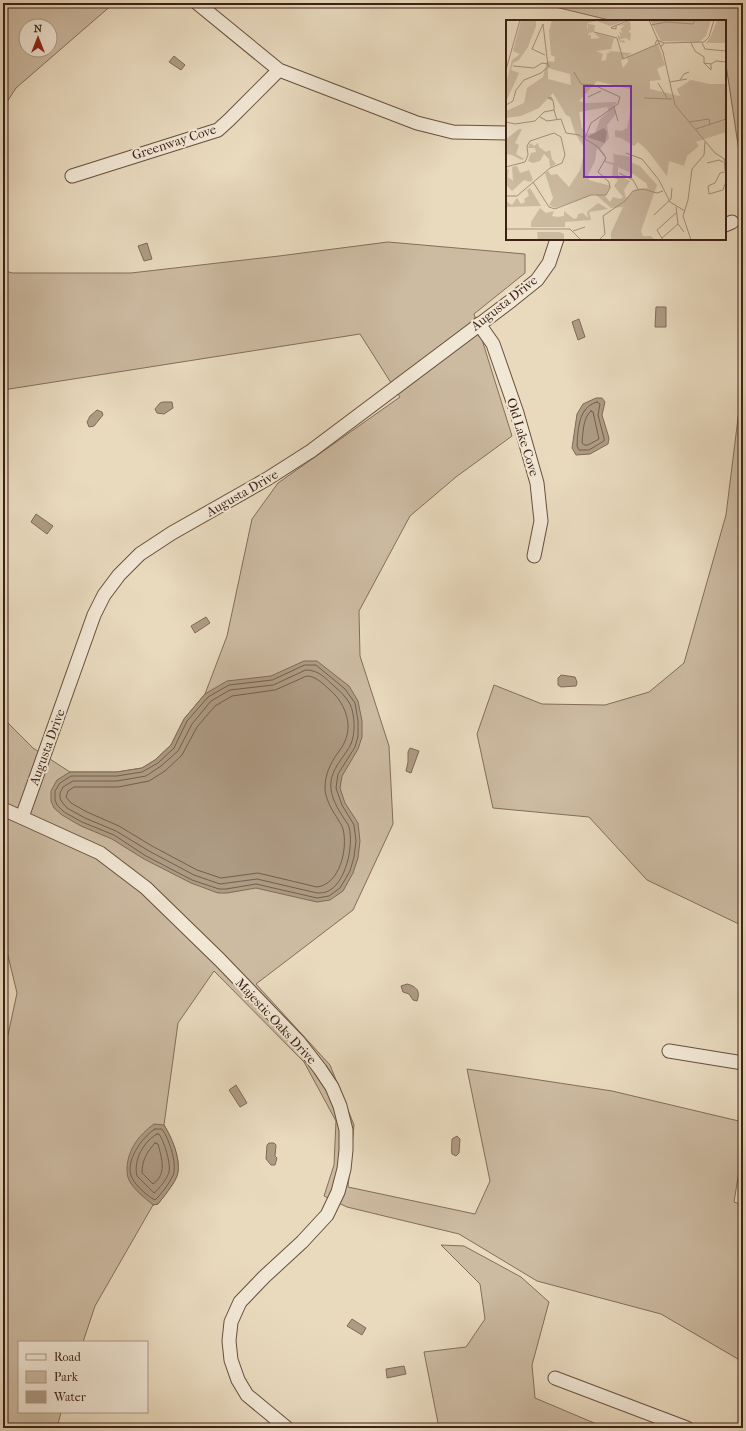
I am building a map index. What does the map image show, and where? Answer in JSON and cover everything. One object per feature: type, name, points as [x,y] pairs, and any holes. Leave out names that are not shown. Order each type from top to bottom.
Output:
[{"type":"street","points":[[197,3],[278,70],[417,123],[453,132],[506,133]]},
{"type":"street","name":"Greenway Cove","points":[[72,176],[218,130],[278,70]]},
{"type":"street","name":"Augusta Drive","points":[[22,817],[94,615],[104,595],[119,575],[140,554],[172,533],[267,479],[311,451],[537,280],[549,263],[557,240]]},
{"type":"street","name":"Old Lake Cove","points":[[479,324],[493,344],[517,414],[537,482],[541,521],[534,556]]},
{"type":"street","name":"Majestic Oaks Drive","points":[[3,809],[100,854],[146,888],[220,960],[299,1042],[332,1087],[340,1106],[346,1130],[344,1169],[338,1192],[327,1215],[302,1242],[264,1277],[240,1302],[231,1322],[229,1341],[231,1360],[238,1380],[247,1395],[287,1428]]},
{"type":"street","points":[[669,1051],[743,1063]]},
{"type":"street","points":[[555,1378],[687,1428]]},
{"type":"green space","points":[[3,3],[114,3],[58,52],[58,18],[18,18],[18,58],[51,58],[16,88],[3,108]]},
{"type":"green space","points":[[539,3],[743,3],[743,178],[726,65],[726,20],[609,20]]},
{"type":"green space","points":[[388,242],[525,254],[525,273],[474,314],[512,436],[456,477],[410,516],[359,611],[360,656],[389,746],[393,824],[353,910],[256,984],[330,1065],[354,1125],[348,1187],[475,1214],[490,1181],[467,1069],[612,1091],[743,1122],[743,1146],[734,1202],[743,1205],[743,1362],[661,1314],[537,1281],[459,1234],[347,1207],[324,1196],[334,1165],[336,1121],[304,1062],[214,971],[178,1023],[164,1125],[177,1154],[177,1176],[158,1204],[153,1205],[95,1306],[83,1341],[18,1341],[18,1413],[61,1413],[57,1428],[3,1428],[3,1058],[17,993],[3,935],[3,718],[33,748],[70,772],[117,772],[142,768],[155,760],[171,745],[184,719],[205,694],[227,636],[252,519],[278,483],[400,397],[360,334],[3,390],[3,270],[12,273],[131,273]]},
{"type":"green space","points":[[743,378],[743,926],[647,880],[589,817],[493,808],[477,734],[494,685],[542,704],[605,705],[649,692],[684,663],[726,515]]},
{"type":"green space","points":[[441,1245],[464,1246],[521,1277],[549,1302],[532,1365],[535,1398],[606,1428],[439,1428],[424,1352],[466,1347],[485,1319],[480,1284]]},
{"type":"water","points":[[174,56],[185,65],[181,70],[169,62]]},
{"type":"water","points":[[147,243],[152,259],[144,261],[138,246]]},
{"type":"water","points":[[656,307],[666,307],[666,327],[655,327]]},
{"type":"water","points":[[579,319],[585,337],[578,340],[572,322]]},
{"type":"water","points":[[596,398],[602,398],[605,402],[602,415],[609,438],[608,444],[590,454],[576,455],[572,448],[577,414],[583,404]]},
{"type":"water","points":[[172,402],[173,408],[164,414],[157,413],[155,409],[160,403]]},
{"type":"water","points":[[97,410],[102,412],[103,415],[94,426],[89,427],[87,422],[90,416]]},
{"type":"water","points":[[36,514],[53,526],[47,534],[31,522]]},
{"type":"water","points":[[206,617],[210,623],[195,633],[191,626]]},
{"type":"water","points":[[304,661],[317,661],[349,686],[358,701],[362,721],[362,737],[358,749],[342,776],[340,788],[345,803],[358,823],[360,841],[358,858],[353,873],[343,891],[330,900],[317,902],[256,888],[218,893],[191,883],[144,859],[112,839],[81,826],[62,815],[54,808],[51,801],[51,791],[57,780],[70,772],[117,772],[142,768],[155,760],[171,745],[184,719],[205,694],[227,681],[271,676]]},
{"type":"water","points":[[561,675],[575,677],[577,682],[576,686],[561,687],[558,685],[558,678]]},
{"type":"water","points":[[410,748],[419,751],[411,773],[406,771],[408,752]]},
{"type":"water","points":[[407,984],[413,986],[417,990],[417,1001],[413,1000],[409,994],[403,992],[401,986]]},
{"type":"water","points":[[236,1085],[247,1103],[240,1107],[229,1090]]},
{"type":"water","points":[[154,1124],[164,1125],[167,1130],[175,1148],[178,1160],[178,1172],[173,1184],[158,1204],[153,1205],[131,1184],[128,1177],[127,1168],[135,1143]]},
{"type":"water","points":[[457,1136],[460,1139],[459,1153],[456,1156],[452,1154],[452,1139]]},
{"type":"water","points":[[269,1143],[274,1143],[276,1145],[275,1156],[277,1158],[275,1165],[271,1165],[266,1159],[267,1145]]},
{"type":"water","points":[[352,1319],[366,1328],[362,1335],[347,1326]]},
{"type":"water","points":[[404,1366],[406,1374],[387,1378],[386,1369]]}]
